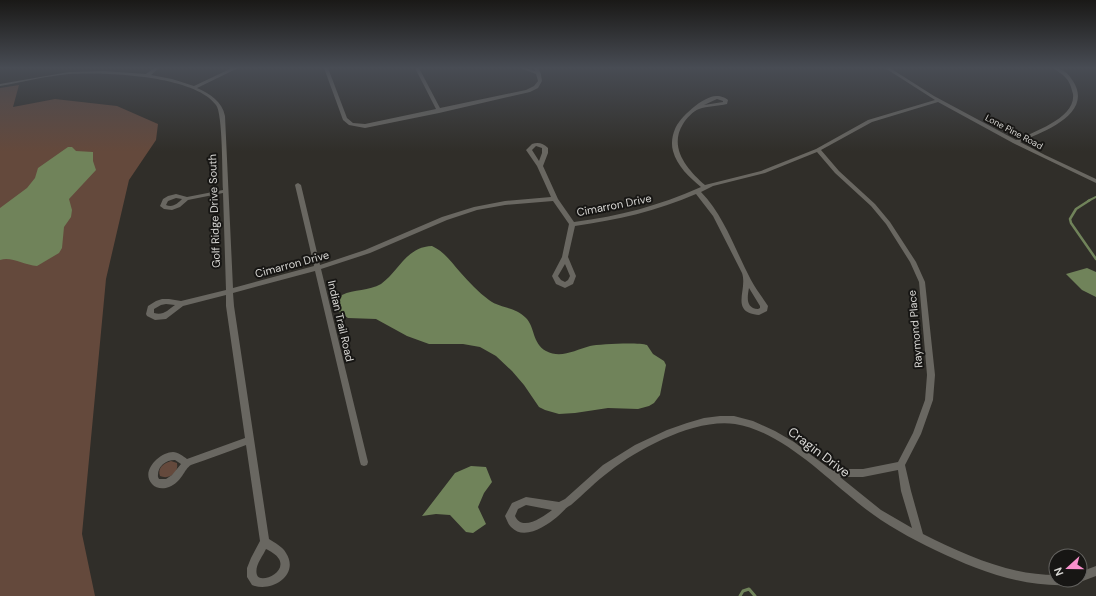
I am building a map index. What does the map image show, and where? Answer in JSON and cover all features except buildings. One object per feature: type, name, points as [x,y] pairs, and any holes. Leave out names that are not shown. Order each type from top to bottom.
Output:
[{"type":"street","name":"Golf Ridge Drive South","points":[[209,96],[214,99],[222,111],[229,291],[265,542]]},
{"type":"street","points":[[336,96],[344,116],[351,124],[360,126],[370,126],[507,96]]},
{"type":"street","points":[[431,96],[439,111]]},
{"type":"street","name":"Lone Pine Road","points":[[929,96],[1015,142],[1096,181]]},
{"type":"street","points":[[1015,142],[1056,123],[1071,110],[1075,102],[1075,96]]},
{"type":"street","points":[[696,108],[725,103],[726,100],[719,97],[714,97],[696,108],[685,116],[679,123],[676,131],[675,146],[678,159],[685,170],[704,187]]},
{"type":"street","name":"Cimarron Drive","points":[[181,304],[370,251],[445,219],[476,208],[507,203],[555,199],[572,224],[603,220],[643,211],[669,203],[718,182],[767,171],[818,150],[870,122],[938,101]]},
{"type":"street","name":"Raymond Place","points":[[818,150],[837,172],[873,205],[888,223],[913,262],[922,282],[931,370],[929,400],[917,434],[901,465]]},
{"type":"street","points":[[540,166],[555,199]]},
{"type":"street","name":"Indian Trail Road","points":[[298,185],[364,462]]},
{"type":"street","points":[[186,199],[225,191]]},
{"type":"street","points":[[697,191],[709,206],[732,246],[747,279]]},
{"type":"street","points":[[565,257],[572,224]]},
{"type":"street","name":"Cragin Drive","points":[[560,507],[526,501],[514,506],[510,516],[514,525],[518,528],[527,529],[556,513],[560,507],[568,502],[602,471],[626,456],[678,430],[714,420],[734,420],[769,432],[799,451],[879,514],[919,536],[956,554],[999,572],[1028,579],[1048,580]]},
{"type":"street","points":[[186,463],[250,440]]},
{"type":"street","points":[[827,473],[863,473],[901,465],[906,491],[919,536]]},
{"type":"shaded area","points":[[0,96],[16,96],[13,107],[55,99],[117,106],[158,124],[156,140],[129,180],[106,279],[82,534],[95,596],[0,596]]},
{"type":"shaded area","points":[[68,147],[72,147],[76,151],[93,152],[93,161],[96,170],[69,199],[72,210],[71,217],[64,227],[62,248],[59,253],[37,266],[9,259],[0,260],[0,208],[27,188],[35,178],[38,168]]},
{"type":"shaded area","points":[[432,246],[444,254],[485,297],[498,305],[517,311],[526,318],[538,344],[546,351],[563,354],[595,345],[628,343],[647,345],[653,354],[664,361],[666,365],[660,395],[654,403],[638,409],[608,408],[559,414],[539,407],[524,385],[512,371],[496,356],[480,347],[463,344],[429,344],[407,336],[376,319],[348,318],[338,311],[338,305],[342,295],[372,288],[381,284],[409,255],[423,247]]},
{"type":"shaded area","points":[[1087,268],[1096,272],[1096,297],[1082,290],[1066,274]]},
{"type":"shaded area","points":[[171,461],[177,463],[175,473],[167,477],[160,476],[160,468]]},
{"type":"shaded area","points":[[471,466],[486,467],[492,482],[484,493],[478,507],[486,524],[473,533],[466,532],[450,515],[436,514],[422,516],[455,473]]},
{"type":"waterway","points":[[1090,200],[1096,197]]},
{"type":"waterway","points":[[1090,200],[1076,209],[1070,219],[1071,223],[1096,259]]},
{"type":"waterway","points":[[740,596],[743,591],[749,589],[755,596]]}]
